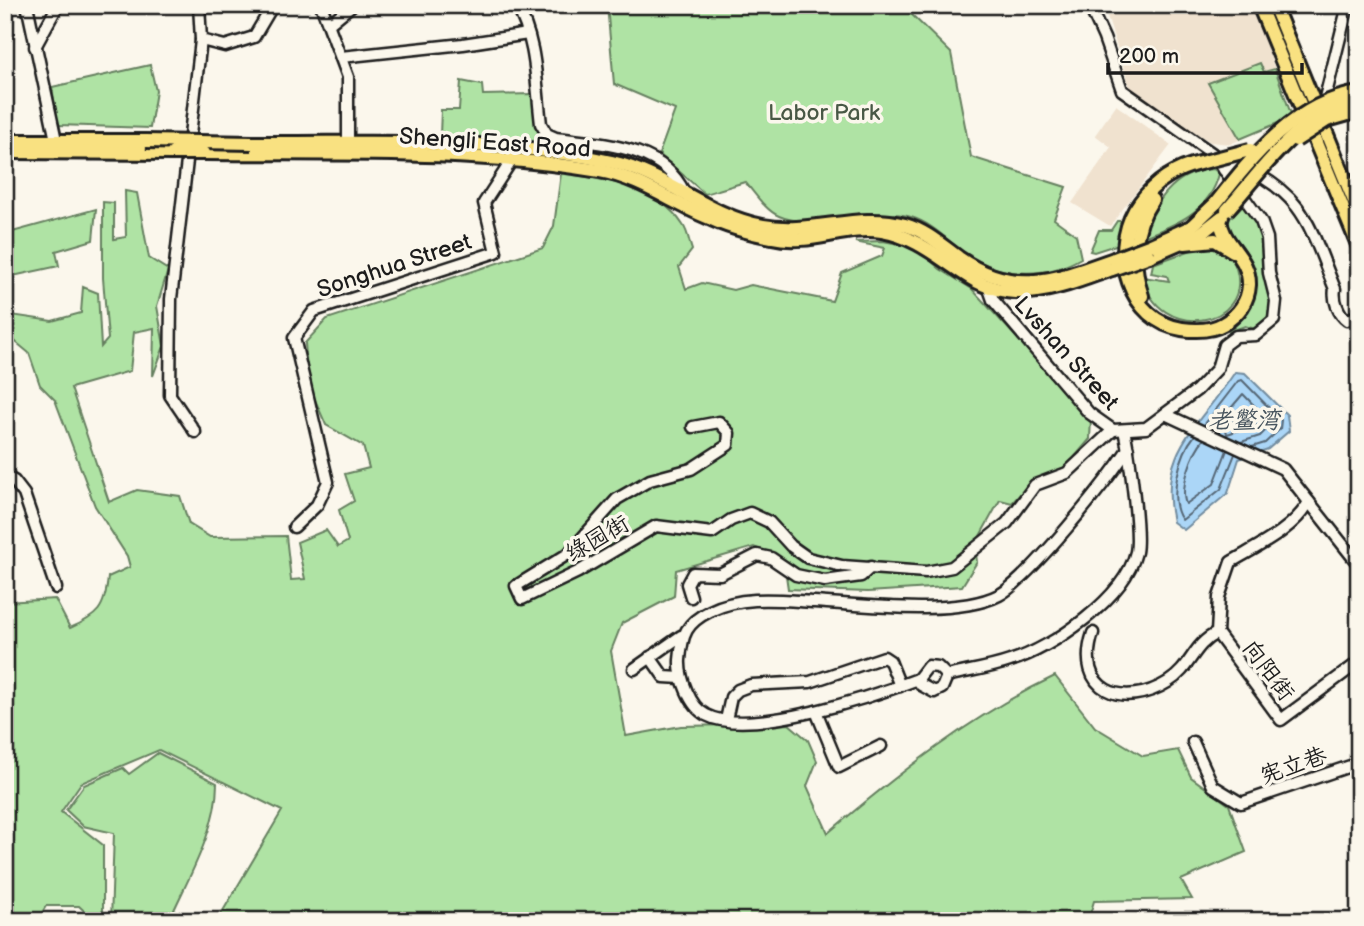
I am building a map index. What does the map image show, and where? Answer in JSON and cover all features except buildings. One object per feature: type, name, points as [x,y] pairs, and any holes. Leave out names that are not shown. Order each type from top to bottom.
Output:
[{"type":"main road","points":[[1259,5],[1359,213]]},
{"type":"main road","points":[[1274,5],[1314,123],[1313,141],[1359,247]]},
{"type":"main road","points":[[1293,119],[1330,92],[1359,86]]},
{"type":"main road","name":"Shengli East Road","points":[[1150,250],[1185,243],[1221,211],[1293,119],[1334,98],[1359,93]]},
{"type":"main road","points":[[1313,141],[1250,153],[1168,174],[1154,185],[1134,212],[1126,247],[1128,281],[1142,309],[1158,322],[1171,327],[1201,330],[1223,324],[1242,307],[1249,286],[1247,266],[1222,232],[1221,211],[1284,148],[1303,125],[1324,112],[1359,103]]},
{"type":"main road","points":[[1284,148],[1326,120],[1359,111]]},
{"type":"main road","points":[[1250,153],[1314,123]]},
{"type":"main road","points":[[5,141],[57,146]]},
{"type":"main road","points":[[5,152],[146,141],[473,145],[583,157],[635,169],[733,216],[762,226],[815,229],[870,221],[905,225],[923,232],[977,270],[1020,282],[1038,283],[1113,264]]},
{"type":"main road","name":"Shengli East Road","points":[[57,146],[173,153],[512,160],[603,172],[642,184],[708,218],[777,239],[813,240],[853,231],[882,231],[919,243],[972,279],[988,286],[1026,293],[1047,292],[1150,250],[1221,211]]},
{"type":"main road","points":[[1185,243],[1215,240],[1232,249],[1242,266],[1244,286],[1241,298],[1231,312],[1215,321],[1195,325],[1163,318],[1143,300],[1136,271],[1138,229],[1144,211],[1172,180],[1193,168]]},
{"type":"street","points":[[27,5],[34,48],[57,146]]},
{"type":"street","points":[[34,48],[58,5]]},
{"type":"street","points":[[195,432],[170,395],[171,299],[201,40],[199,5]]},
{"type":"street","points":[[201,40],[225,46],[254,37],[273,5]]},
{"type":"street","points":[[321,5],[350,89],[348,144]]},
{"type":"street","points":[[329,24],[352,5]]},
{"type":"street","points":[[516,5],[528,34],[541,124],[547,134],[556,138],[622,147],[662,162],[678,178],[684,192]]},
{"type":"street","name":"Lvshan Street","points":[[988,286],[993,300],[1089,413],[1118,430],[1146,428],[1197,390],[1217,369],[1224,345],[1236,336],[1256,335],[1274,320],[1276,301],[1269,273],[1267,238],[1261,221],[1213,154],[1122,90],[1104,38],[1088,5]]},
{"type":"street","points":[[1314,123],[1348,5]]},
{"type":"street","points":[[341,57],[528,34]]},
{"type":"street","name":"Songhua Street","points":[[294,527],[317,505],[328,482],[294,338],[314,311],[496,252],[484,203],[512,160]]},
{"type":"street","points":[[1224,170],[1239,165],[1270,179],[1301,209],[1335,289],[1333,296],[1343,318],[1347,320],[1359,315]]},
{"type":"street","points":[[1165,414],[1283,469],[1359,565]]},
{"type":"street","name":"绿园街","points":[[693,427],[719,422],[729,433],[728,445],[691,469],[650,480],[617,499],[568,554],[516,586],[522,599],[578,572],[656,526],[712,533],[731,520],[750,513],[769,522],[791,546],[808,558],[842,566],[926,572],[952,567],[1007,523],[1035,485],[1067,473],[1118,430]]},
{"type":"street","points":[[947,676],[1012,661],[1049,644],[1086,619],[1114,590],[1129,569],[1136,551],[1128,449],[1118,430]]},
{"type":"street","points":[[634,669],[681,636],[690,622],[731,602],[773,599],[885,607],[942,607],[979,602],[998,596],[1014,585],[1038,559],[1128,449]]},
{"type":"street","points":[[5,476],[15,481],[24,494],[57,588]]},
{"type":"street","points":[[1093,633],[1087,649],[1092,672],[1109,693],[1124,697],[1146,694],[1171,680],[1186,667],[1202,640],[1217,633],[1219,597],[1231,562],[1266,542],[1303,513],[1309,502]]},
{"type":"street","points":[[691,597],[687,584],[693,573],[720,574],[757,555],[771,558],[796,575],[825,581],[860,576],[871,567]]},
{"type":"street","name":"向阳街","points":[[1217,633],[1282,720],[1359,662]]},
{"type":"street","points":[[681,636],[681,678],[691,699],[705,715],[726,720],[765,720],[816,711],[918,679],[929,666],[938,667],[947,676]]},
{"type":"street","points":[[650,657],[664,677],[681,678]]},
{"type":"street","points":[[726,720],[731,697],[738,690],[751,685],[810,682],[884,657],[890,662],[900,686]]},
{"type":"street","points":[[918,679],[921,685],[934,692],[942,688],[947,676]]},
{"type":"street","points":[[816,711],[839,767],[881,746]]},
{"type":"street","name":"宪立巷","points":[[1193,742],[1213,786],[1241,803],[1358,763]]},
{"type":"shaded area","points":[[1099,5],[1252,5],[1292,117],[1230,144],[1211,142],[1133,97],[1107,16]]},
{"type":"shaded area","points":[[1116,105],[1171,145],[1110,226],[1072,203],[1111,147],[1095,135]]},
{"type":"green space","name":"Labor Park","points":[[607,5],[912,5],[907,10],[951,53],[971,157],[1066,187],[1054,219],[1076,235],[1081,258],[1042,272],[1000,270],[974,259],[936,230],[911,217],[878,214],[825,220],[793,220],[769,210],[745,182],[705,194],[659,154],[675,110],[614,84]]},
{"type":"green space","points":[[1260,63],[1264,72],[1275,69],[1292,117],[1240,139],[1208,83]]},
{"type":"green space","points":[[150,65],[156,91],[150,128],[58,125],[52,87]]},
{"type":"green space","points":[[461,81],[482,85],[483,95],[533,94],[541,146],[440,135],[441,110],[459,110]]},
{"type":"green space","points":[[1214,169],[1219,174],[1215,187],[1200,207],[1179,222],[1143,237],[1153,212],[1177,182],[1200,171]]},
{"type":"green space","points":[[561,173],[628,186],[659,201],[672,212],[685,228],[692,250],[679,267],[686,289],[702,283],[733,290],[751,285],[832,301],[842,273],[882,256],[885,248],[855,242],[883,241],[915,247],[940,269],[972,289],[1091,419],[1090,439],[1066,467],[1030,483],[1012,503],[1000,500],[975,545],[977,562],[962,586],[868,592],[788,589],[784,562],[754,547],[676,570],[674,596],[622,623],[611,651],[626,736],[681,726],[789,724],[808,740],[817,761],[807,786],[828,833],[965,727],[1055,676],[1095,727],[1143,756],[1178,750],[1191,777],[1229,805],[1246,852],[1181,880],[1192,899],[1094,901],[1088,921],[217,921],[282,811],[159,750],[81,783],[61,812],[103,845],[103,921],[95,921],[79,906],[46,906],[37,921],[5,921],[5,602],[55,599],[70,628],[98,610],[105,597],[108,577],[130,567],[127,556],[95,506],[55,400],[40,385],[29,353],[5,333],[5,234],[96,209],[93,240],[56,251],[59,266],[8,277],[11,315],[52,321],[81,313],[83,287],[98,293],[101,347],[108,339],[103,278],[103,202],[114,203],[114,239],[126,237],[125,191],[137,193],[149,258],[168,270],[157,306],[164,346],[153,376],[154,328],[134,332],[130,371],[71,388],[109,502],[137,490],[180,496],[189,524],[210,537],[286,536],[291,580],[305,579],[297,542],[326,530],[338,547],[348,541],[339,510],[354,501],[345,474],[369,468],[363,446],[326,425],[308,384],[305,343],[327,319],[543,248],[554,226]]},
{"type":"green space","points":[[1242,206],[1255,220],[1260,236],[1271,301],[1266,322],[1259,330],[1245,326],[1228,332],[1245,315],[1254,294],[1254,271],[1250,260],[1227,221]]},
{"type":"green space","points":[[1117,221],[1124,221],[1122,243],[1090,251],[1099,230],[1111,230]]},
{"type":"green space","points":[[1208,244],[1225,252],[1236,268],[1238,288],[1231,304],[1218,315],[1202,320],[1183,319],[1166,312],[1152,298],[1143,277],[1169,281],[1167,276],[1151,273],[1153,264]]},
{"type":"green space","points":[[158,753],[217,783],[216,801],[207,836],[169,921],[111,921],[114,833],[83,826],[66,810],[84,785],[123,768],[129,774]]},
{"type":"water","name":"老鳖湾","points":[[1235,372],[1245,373],[1287,415],[1289,431],[1268,449],[1239,459],[1228,493],[1184,530],[1173,522],[1170,497],[1171,476],[1176,457],[1195,425]]}]
